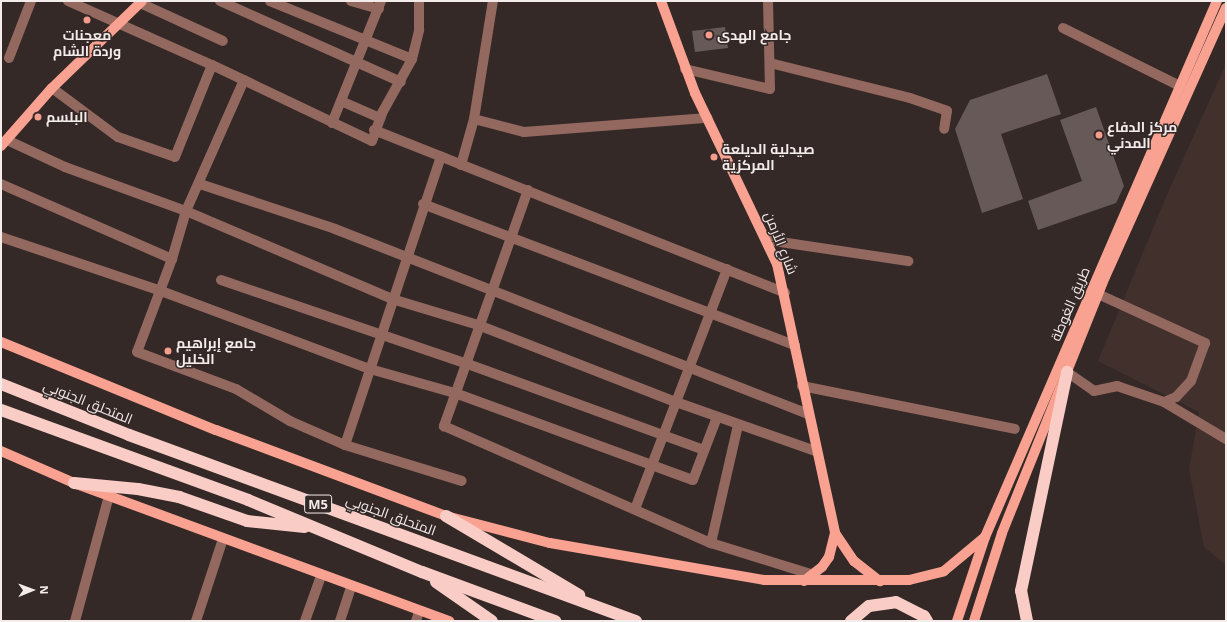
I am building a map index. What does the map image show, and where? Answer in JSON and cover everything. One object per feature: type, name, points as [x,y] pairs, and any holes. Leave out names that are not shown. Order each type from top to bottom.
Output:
[{"type":"highway","points":[[1027,621],[1021,591],[1067,372]]},
{"type":"highway","name":"المتحلق الجنوبي","points":[[1,384],[129,435],[636,621]]},
{"type":"highway","name":"M5","points":[[1,410],[320,528],[422,572],[555,621]]},
{"type":"highway","points":[[74,483],[138,488],[179,497],[246,521],[320,528]]},
{"type":"highway","points":[[446,516],[595,606]]},
{"type":"highway","points":[[422,572],[492,621]]},
{"type":"highway","points":[[851,621],[869,606],[896,602],[924,616],[927,621]]},
{"type":"main road","name":"شارع الأرمن","points":[[661,1],[684,68],[767,240],[786,293],[815,451],[835,533],[854,561],[880,581]]},
{"type":"main road","name":"طريق الغوطة","points":[[957,621],[985,537],[1217,1]]},
{"type":"main road","points":[[4,143],[52,88],[141,2]]},
{"type":"main road","points":[[974,621],[1002,533],[1098,294],[1226,8]]},
{"type":"main road","points":[[1,342],[216,430],[446,516],[558,544],[764,580],[880,581],[909,580],[944,571],[985,537]]},
{"type":"main road","points":[[1,451],[74,483],[351,587],[418,617],[449,621]]},
{"type":"main road","name":"شارع الأرمن","points":[[803,581],[814,575],[829,557],[835,533]]},
{"type":"street","points":[[9,58],[31,1]]},
{"type":"street","points":[[68,1],[212,65],[372,141],[374,130],[402,82],[412,59],[419,30],[419,1]]},
{"type":"street","points":[[220,1],[402,82]]},
{"type":"street","points":[[270,1],[366,42],[412,59]]},
{"type":"street","points":[[332,122],[380,5],[351,1]]},
{"type":"street","points":[[461,165],[474,119],[493,1]]},
{"type":"street","points":[[684,68],[770,89],[768,1]]},
{"type":"street","points":[[141,2],[223,41]]},
{"type":"street","points":[[1063,28],[1180,86]]},
{"type":"street","points":[[770,63],[910,98],[947,111],[944,129]]},
{"type":"street","points":[[52,88],[118,137],[175,157],[212,65]]},
{"type":"street","points":[[244,80],[200,184],[186,211],[161,291],[137,352],[236,389],[290,421],[345,445],[462,481]]},
{"type":"street","points":[[341,101],[380,118]]},
{"type":"street","points":[[474,119],[524,132],[707,118]]},
{"type":"street","points":[[374,130],[786,293]]},
{"type":"street","points":[[4,143],[186,211],[392,299],[478,325],[676,402],[815,451]]},
{"type":"street","points":[[345,445],[423,204],[440,157]]},
{"type":"street","points":[[1,184],[172,259]]},
{"type":"street","points":[[200,184],[336,229],[689,370],[808,414]]},
{"type":"street","points":[[528,190],[490,290],[444,426],[711,543],[814,575]]},
{"type":"street","points":[[423,204],[510,239],[795,345]]},
{"type":"street","points":[[1,237],[161,291],[370,369],[455,393],[651,467],[693,480],[717,417]]},
{"type":"street","points":[[767,240],[908,261]]},
{"type":"street","points":[[635,509],[727,270]]},
{"type":"street","points":[[221,280],[380,336],[466,362],[664,433],[704,450]]},
{"type":"street","points":[[1098,294],[1205,343],[1191,381],[1176,397],[1164,402]]},
{"type":"street","points":[[1067,372],[1094,391],[1117,386],[1164,402],[1226,439]]},
{"type":"street","points":[[802,386],[1015,429]]},
{"type":"street","points":[[711,543],[738,425]]},
{"type":"street","points":[[75,621],[110,496]]},
{"type":"street","points":[[196,621],[223,539]]},
{"type":"street","points":[[305,621],[321,576]]},
{"type":"street","points":[[340,621],[351,587]]},
{"type":"shaded area","points":[[1226,64],[1226,565],[1204,547],[1189,469],[1199,412],[1098,361],[1166,197]]},
{"type":"building","points":[[725,27],[728,48],[695,52],[692,31]]},
{"type":"building","points":[[1047,74],[1061,114],[1001,134],[1023,199],[982,213],[955,129],[970,100]]},
{"type":"building","points":[[1096,107],[1124,186],[1116,203],[1038,230],[1028,201],[1082,181],[1060,120]]},
{"type":"place","name":"معجنات وردة الشام","points":[[87,20]]},
{"type":"place","name":"جامع الهدى","points":[[709,35]]},
{"type":"place","name":"البلسم","points":[[38,117]]},
{"type":"place","name":"مركز الدفاع المدني","points":[[1099,135]]},
{"type":"place","name":"صيدلية الديلعة المركزية","points":[[714,157]]},
{"type":"place","name":"جامع إبراهيم الخليل","points":[[168,351]]}]
